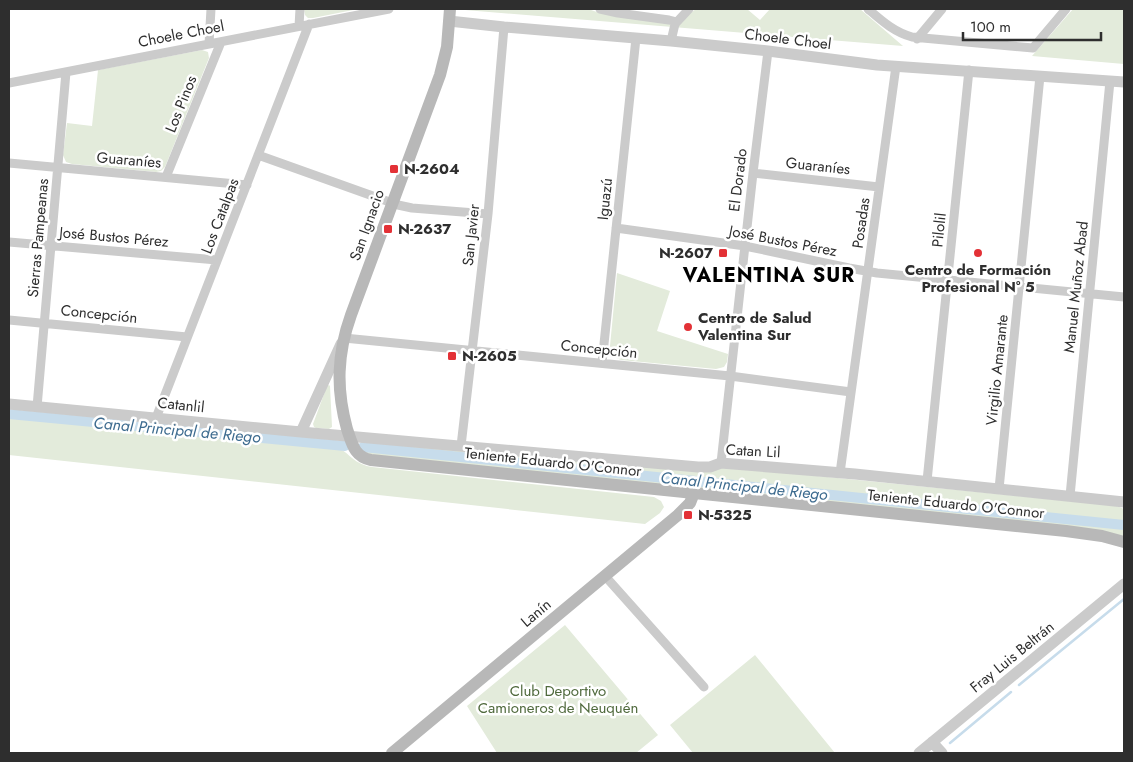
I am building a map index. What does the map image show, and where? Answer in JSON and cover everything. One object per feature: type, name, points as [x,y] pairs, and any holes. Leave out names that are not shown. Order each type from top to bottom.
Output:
[{"type":"main road","name":"San Ignacio","points":[[350,437],[343,411],[339,381],[344,338],[440,75],[446,56],[450,15]]},
{"type":"main road","name":"Teniente Eduardo O'Connor","points":[[350,437],[358,455],[371,460],[1066,531],[1102,536],[1124,542]]},
{"type":"main road","name":"Lanín","points":[[392,753],[678,515],[690,503],[694,493]]},
{"type":"street","points":[[209,44],[211,9]]},
{"type":"street","points":[[299,26],[300,9]]},
{"type":"street","name":"Choele Choel","points":[[9,83],[388,9]]},
{"type":"street","points":[[600,9],[677,22]]},
{"type":"street","points":[[671,41],[674,26],[689,9]]},
{"type":"street","points":[[868,9],[888,26],[902,34],[917,38],[1033,48],[1066,9]]},
{"type":"street","points":[[917,38],[942,9]]},
{"type":"street","name":"Choele Choel","points":[[450,15],[504,27],[671,41],[877,65],[1124,82]]},
{"type":"street","name":"Los Catalpas","points":[[156,418],[309,24]]},
{"type":"street","name":"San Javier","points":[[461,446],[488,214],[504,27]]},
{"type":"street","name":"Iguazú","points":[[602,363],[636,38]]},
{"type":"street","name":"Los Pinos","points":[[166,177],[221,42]]},
{"type":"street","name":"El Dorado","points":[[721,463],[768,51]]},
{"type":"street","name":"Posadas","points":[[840,473],[896,66]]},
{"type":"street","name":"Pilolil","points":[[927,481],[969,70]]},
{"type":"street","name":"Sierras Pampeanas","points":[[37,406],[66,72]]},
{"type":"street","name":"Virgilio Amarante","points":[[1000,489],[1040,76]]},
{"type":"street","name":"Manuel Muñoz Abad","points":[[1070,496],[1110,81]]},
{"type":"street","points":[[258,155],[392,203],[412,208],[488,214]]},
{"type":"street","name":"Guaraníes","points":[[9,163],[246,185]]},
{"type":"street","name":"Guaraníes","points":[[753,173],[880,187]]},
{"type":"street","name":"José Bustos Pérez","points":[[616,228],[745,246],[868,271],[1124,297]]},
{"type":"street","name":"José Bustos Pérez","points":[[9,242],[217,260]]},
{"type":"street","name":"Concepción","points":[[9,320],[188,337]]},
{"type":"street","name":"Concepción","points":[[344,338],[730,376],[851,392]]},
{"type":"street","name":"San Ignacio","points":[[301,432],[344,338]]},
{"type":"street","name":"Catanlil","points":[[9,404],[350,437]]},
{"type":"street","name":"Catan Lil","points":[[350,437],[698,467],[710,467],[721,463],[927,481],[1124,502]]},
{"type":"street","points":[[605,576],[704,687]]},
{"type":"street","name":"Fray Luis Beltrán","points":[[919,753],[1124,584]]},
{"type":"street","points":[[932,742],[942,753]]},
{"type":"green space","points":[[304,9],[358,9],[308,18],[305,15]]},
{"type":"green space","points":[[588,9],[600,13],[667,22],[696,9],[747,9],[760,20],[770,9],[860,9],[903,46],[465,10]]},
{"type":"green space","points":[[1073,9],[1124,9],[1124,64],[1032,56]]},
{"type":"green space","points":[[202,50],[208,52],[209,58],[165,167],[161,171],[66,162],[63,155],[67,123],[92,126],[98,70]]},
{"type":"green space","points":[[617,273],[670,291],[657,331],[728,354],[724,367],[716,369],[621,360],[612,356],[610,346]]},
{"type":"green space","points":[[329,385],[332,427],[329,429],[316,428],[313,424]]},
{"type":"green space","points":[[9,418],[337,448],[359,463],[369,467],[654,497],[661,501],[664,507],[660,513],[645,524],[9,455]]},
{"type":"green space","points":[[365,443],[728,467],[1117,506],[1124,509],[1124,536],[374,457],[364,451],[363,446]]},
{"type":"green space","name":"Club Deportivo Camioneros de Neuquén","points":[[565,625],[658,735],[636,753],[497,753],[467,706]]},
{"type":"green space","points":[[755,655],[835,753],[693,753],[670,725]]},
{"type":"waterway","name":"Canal Principal de Riego","points":[[9,414],[345,446]]},
{"type":"waterway","name":"Canal Principal de Riego","points":[[363,447],[1124,525]]},
{"type":"waterway","points":[[1019,685],[1124,599]]},
{"type":"waterway","points":[[950,743],[1011,692]]},
{"type":"place","name":"N-2604","points":[[394,169]]},
{"type":"place","name":"N-2637","points":[[388,229]]},
{"type":"place","name":"N-2607","points":[[723,253]]},
{"type":"place","name":"Centro de Formación Profesional N° 5","points":[[978,253]]},
{"type":"place","name":"Centro de Salud Valentina Sur","points":[[688,327]]},
{"type":"place","name":"N-2605","points":[[452,356]]},
{"type":"place","name":"N-5325","points":[[688,515]]},
{"type":"district","name":"VALENTINA SUR","points":[[769,275]]}]
